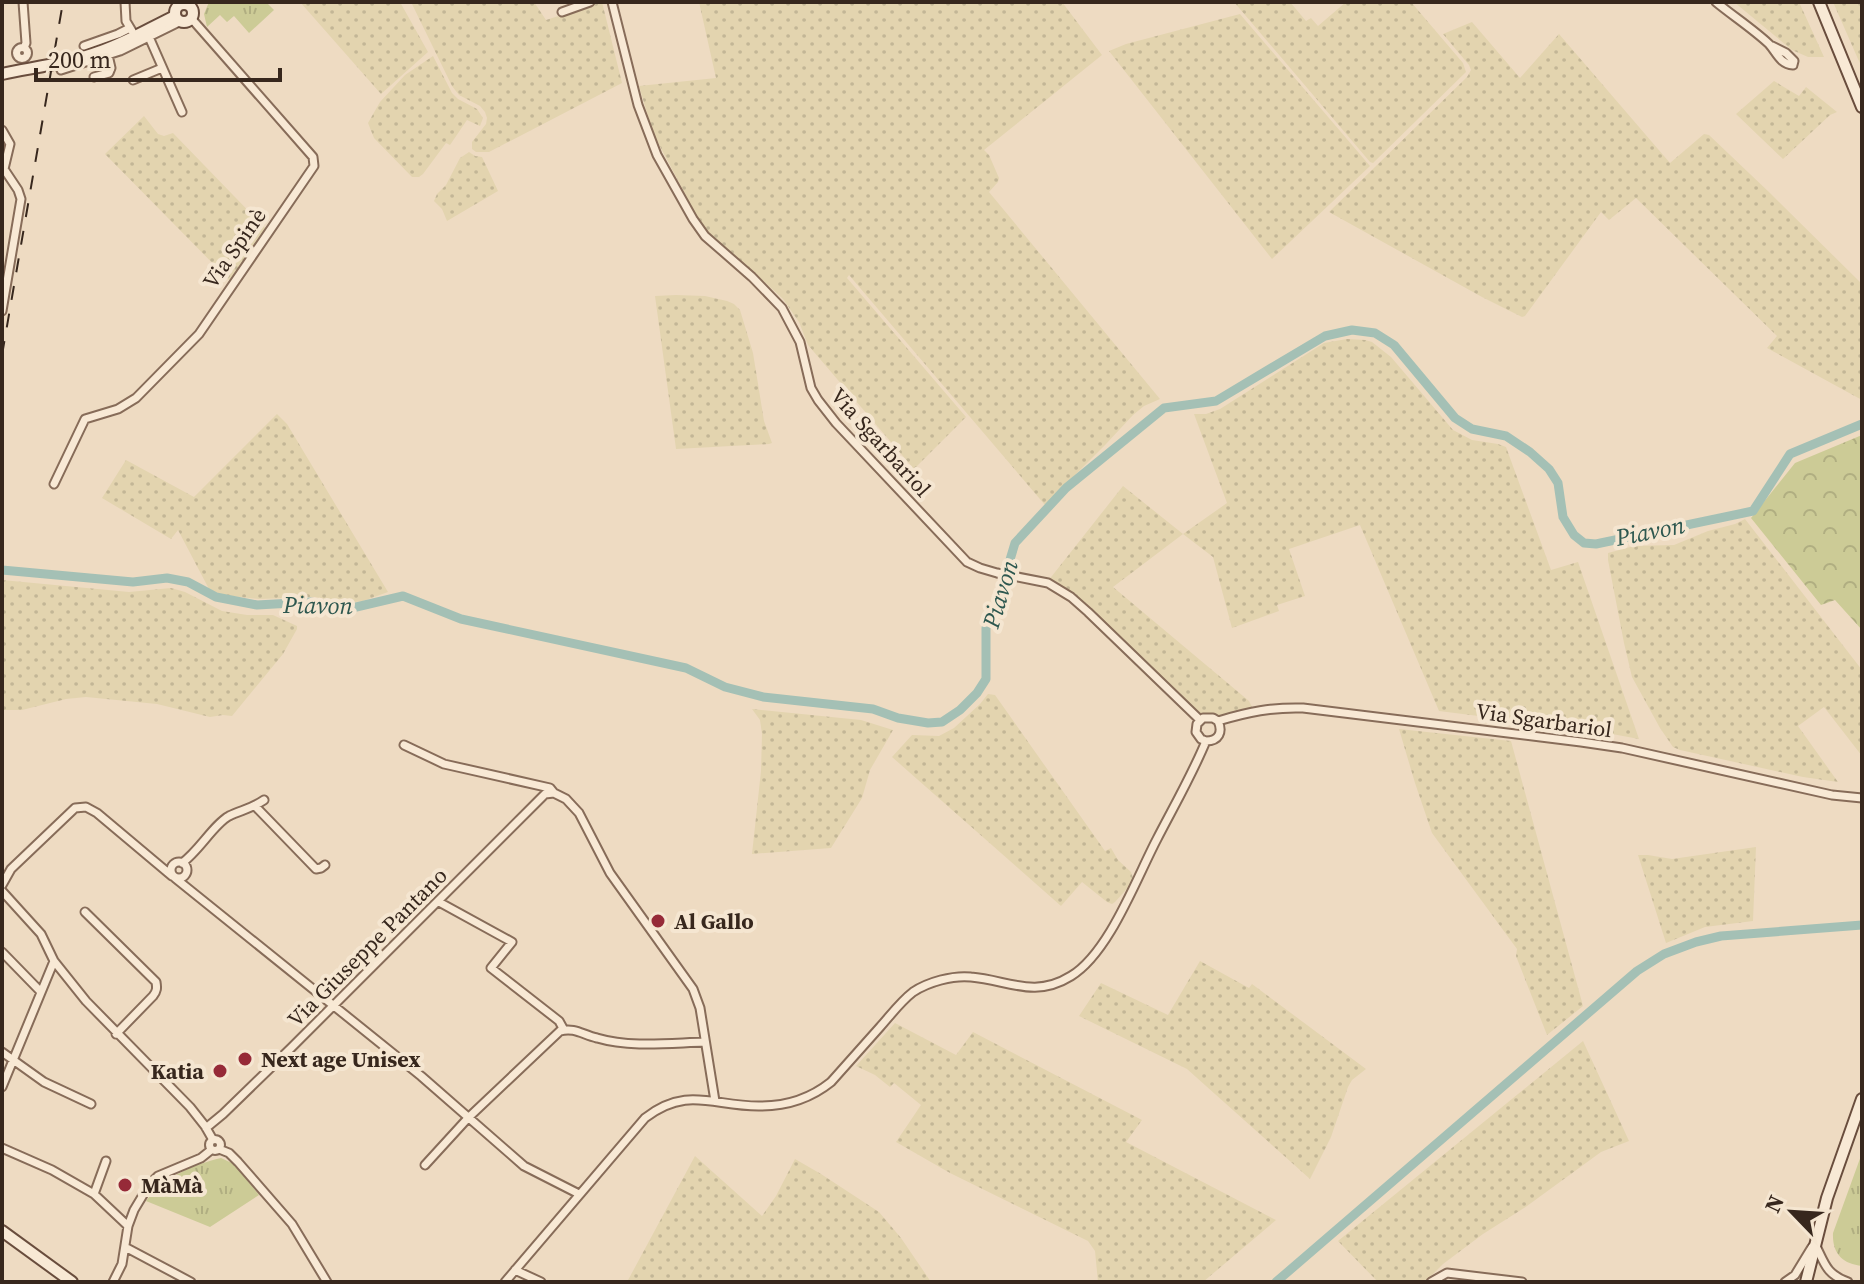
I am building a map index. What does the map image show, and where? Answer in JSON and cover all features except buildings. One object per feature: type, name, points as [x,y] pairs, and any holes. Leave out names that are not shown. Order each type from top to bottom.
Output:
[{"type":"main road","points":[[1819,2],[1858,89],[1862,107]]},
{"type":"main road","points":[[2,74],[100,51],[133,32],[182,18],[193,13],[185,4],[176,8],[182,18]]},
{"type":"main road","points":[[1806,1282],[1834,1178],[1862,1099]]},
{"type":"main road","points":[[2,1231],[72,1282]]},
{"type":"street","points":[[23,2],[24,48]]},
{"type":"street","points":[[84,46],[133,32],[126,21],[125,2]]},
{"type":"street","points":[[562,12],[590,2]]},
{"type":"street","name":"Via Sgarbariol","points":[[612,2],[649,137],[705,236],[782,308],[800,342],[811,388],[836,423],[967,562],[997,573],[1048,583],[1071,597],[1200,720],[1208,717],[1218,721],[1251,711],[1284,707],[1344,712],[1609,746],[1832,795],[1862,798]]},
{"type":"street","points":[[1716,2],[1770,45]]},
{"type":"street","points":[[61,70],[108,55],[182,18]]},
{"type":"street","name":"Via Spinè","points":[[54,484],[85,419],[118,409],[136,398],[199,334],[314,166],[313,157],[182,18]]},
{"type":"street","points":[[149,37],[182,112]]},
{"type":"street","points":[[94,77],[109,73],[108,55]]},
{"type":"street","points":[[133,80],[162,68]]},
{"type":"street","points":[[2,130],[10,144],[4,169],[21,199],[2,311]]},
{"type":"street","points":[[1200,720],[1196,732],[1206,741],[1214,741],[1220,734],[1218,721]]},
{"type":"street","points":[[505,1282],[645,1118],[657,1108],[679,1100],[769,1106],[802,1099],[831,1082],[901,1003],[914,992],[933,983],[970,977],[1034,987],[1069,977],[1086,965],[1100,948],[1117,917],[1191,776],[1206,741]]},
{"type":"street","points":[[404,745],[444,764],[546,787],[566,799],[579,813],[610,873],[693,989],[700,1008],[715,1101]]},
{"type":"street","name":"Via Giuseppe Pantano","points":[[206,1128],[439,902],[545,794],[554,793]]},
{"type":"street","points":[[193,891],[185,869],[176,862],[172,866],[170,871],[180,879],[185,869],[192,855],[227,817],[264,800]]},
{"type":"street","points":[[2,885],[11,869],[75,808],[81,806],[97,813],[421,1076],[524,1166],[579,1194]]},
{"type":"street","points":[[255,806],[316,869],[325,865]]},
{"type":"street","points":[[158,863],[172,866]]},
{"type":"street","points":[[2,891],[41,934],[54,961],[86,1001],[190,1107],[213,1140],[219,1142],[215,1149],[201,1158],[153,1180],[134,1210],[119,1272],[113,1282]]},
{"type":"street","points":[[439,902],[512,942],[491,968],[559,1021],[564,1030]]},
{"type":"street","points":[[85,912],[156,982],[157,992],[116,1034]]},
{"type":"street","points":[[2,952],[41,992]]},
{"type":"street","points":[[2,1087],[54,961]]},
{"type":"street","points":[[425,1165],[468,1118],[557,1033],[575,1029],[597,1039],[622,1043],[705,1042]]},
{"type":"street","points":[[2,1052],[44,1082],[91,1104]]},
{"type":"street","points":[[2,1148],[52,1170],[94,1194],[128,1226]]},
{"type":"street","points":[[215,1149],[229,1153],[292,1224],[327,1282]]},
{"type":"street","points":[[94,1194],[106,1161]]},
{"type":"street","points":[[1785,1282],[1795,1275],[1815,1242]]},
{"type":"street","points":[[1815,1242],[1827,1271],[1848,1282]]},
{"type":"street","points":[[125,1247],[191,1282]]},
{"type":"street","points":[[515,1270],[541,1282]]},
{"type":"street","points":[[1431,1282],[1447,1273],[1522,1282]]},
{"type":"shaded area","points":[[300,2],[400,2],[428,52],[381,94]]},
{"type":"shaded area","points":[[411,2],[534,2],[546,20],[602,2],[622,83],[489,152],[476,152],[472,149],[472,142],[486,124],[485,112],[459,95],[452,86]]},
{"type":"shaded area","points":[[699,2],[1062,2],[1102,55],[984,150],[999,178],[989,192],[1160,399],[1133,415],[1045,505],[849,275],[847,278],[966,417],[914,469],[808,345],[799,322],[783,299],[746,265],[716,245],[704,230],[653,133],[639,86],[716,78]]},
{"type":"shaded area","points":[[1234,2],[1290,2],[1306,21],[1311,18],[1318,26],[1346,2],[1411,2],[1463,63],[1466,72],[1373,163]]},
{"type":"shaded area","points":[[1734,2],[1799,2],[1824,57],[1808,57],[1792,50]]},
{"type":"shaded area","points":[[1833,2],[1862,2],[1862,67],[1858,59]]},
{"type":"shaded area","points":[[1240,14],[1370,166],[1272,259],[1109,51]]},
{"type":"shaded area","points":[[1472,22],[1520,78],[1559,34],[1670,163],[1704,134],[1709,135],[1770,193],[1862,284],[1862,400],[1767,348],[1777,336],[1636,198],[1609,220],[1601,212],[1522,317],[1329,212],[1467,77],[1471,70],[1469,65],[1443,34]]},
{"type":"shaded area","points":[[433,56],[452,93],[477,109],[483,118],[480,126],[467,120],[450,145],[446,143],[423,174],[412,177],[374,138],[368,123],[380,102],[405,75]]},
{"type":"shaded area","points":[[1774,81],[1799,96],[1806,87],[1837,112],[1783,159],[1736,114]]},
{"type":"shaded area","points":[[144,116],[158,134],[173,133],[266,229],[230,281],[105,154]]},
{"type":"shaded area","points":[[469,152],[482,157],[498,191],[447,221],[434,201],[460,158]]},
{"type":"shaded area","points":[[676,295],[727,301],[740,310],[753,353],[764,421],[772,443],[676,449],[655,296]]},
{"type":"shaded area","points":[[1347,339],[1372,342],[1391,357],[1453,430],[1472,440],[1506,447],[1551,570],[1578,562],[1639,739],[1439,711],[1360,525],[1289,549],[1305,596],[1277,605],[1279,611],[1232,628],[1213,557],[1183,534],[1227,503],[1194,414],[1220,409],[1324,343]]},
{"type":"shaded area","points":[[277,414],[287,424],[388,592],[347,603],[315,597],[259,599],[222,595],[209,589],[178,530],[171,539],[102,498],[126,460],[194,497]]},
{"type":"shaded area","points":[[1123,486],[1183,534],[1113,587],[1249,701],[1253,709],[1229,719],[1201,717],[1048,581]]},
{"type":"shaded area","points":[[1745,519],[1862,670],[1862,756],[1824,707],[1798,726],[1838,782],[1673,747],[1632,677],[1608,553],[1634,546],[1674,545]]},
{"type":"shaded area","points":[[2,580],[129,592],[171,588],[222,611],[273,615],[297,626],[297,629],[283,654],[232,716],[210,717],[157,704],[86,697],[22,710],[2,710]]},
{"type":"shaded area","points":[[988,694],[995,695],[1105,851],[1111,848],[1131,872],[1134,881],[1112,904],[1082,882],[1061,906],[892,757],[912,735],[939,736],[954,728]]},
{"type":"shaded area","points":[[752,709],[861,720],[893,730],[870,770],[862,798],[831,848],[752,854],[762,734],[760,720]]},
{"type":"shaded area","points":[[1399,729],[1511,741],[1583,1006],[1547,1035],[1516,956],[1517,949],[1432,833]]},
{"type":"shaded area","points":[[1756,847],[1753,921],[1705,927],[1666,943],[1638,855],[1672,859]]},
{"type":"shaded area","points":[[1200,961],[1249,988],[1252,984],[1366,1069],[1348,1087],[1331,1137],[1310,1179],[1187,1069],[1079,1016],[1101,983],[1168,1015]]},
{"type":"shaded area","points":[[895,1023],[956,1055],[973,1032],[1142,1120],[1126,1142],[1276,1220],[1203,1282],[1098,1282],[1095,1251],[1088,1241],[950,1173],[896,1142],[921,1105],[894,1083],[890,1087],[856,1066]]},
{"type":"shaded area","points":[[1583,1041],[1629,1141],[1601,1152],[1483,1234],[1425,1282],[1378,1282],[1338,1241]]},
{"type":"shaded area","points":[[695,1156],[762,1216],[795,1159],[879,1212],[931,1282],[627,1282]]},
{"type":"green space","points":[[209,2],[266,2],[274,10],[249,33],[234,16],[227,22],[220,15],[207,27],[204,14]]},
{"type":"green space","points":[[1862,435],[1862,630],[1835,600],[1821,605],[1751,518],[1795,463]]},
{"type":"green space","points":[[1862,1153],[1862,1266],[1840,1257],[1834,1247],[1833,1233]]},
{"type":"green space","points":[[221,1158],[234,1164],[259,1195],[210,1227],[146,1201],[161,1185],[179,1173]]},
{"type":"waterway","name":"Piavon","points":[[2,570],[133,582],[167,578],[188,582],[216,597],[257,605],[310,602],[352,608],[403,596],[461,619],[686,668],[725,687],[763,697],[873,709],[898,718],[942,722],[960,710],[986,679],[986,628],[1015,543],[1066,488],[1164,408],[1216,401],[1325,336],[1352,330],[1375,333],[1394,345],[1455,418],[1472,429],[1506,436],[1530,452],[1549,469],[1558,483],[1563,517],[1574,535],[1584,543],[1596,544],[1753,511],[1790,454],[1862,424]]},
{"type":"waterway","points":[[1276,1282],[1637,971],[1664,954],[1721,936],[1862,925]]},
{"type":"railway","points":[[2,355],[63,2]]},
{"type":"place","name":"Al Gallo","points":[[658,921]]},
{"type":"place","name":"Next age Unisex","points":[[245,1059]]},
{"type":"place","name":"Katia","points":[[220,1071]]},
{"type":"place","name":"MàMà","points":[[125,1185]]}]
